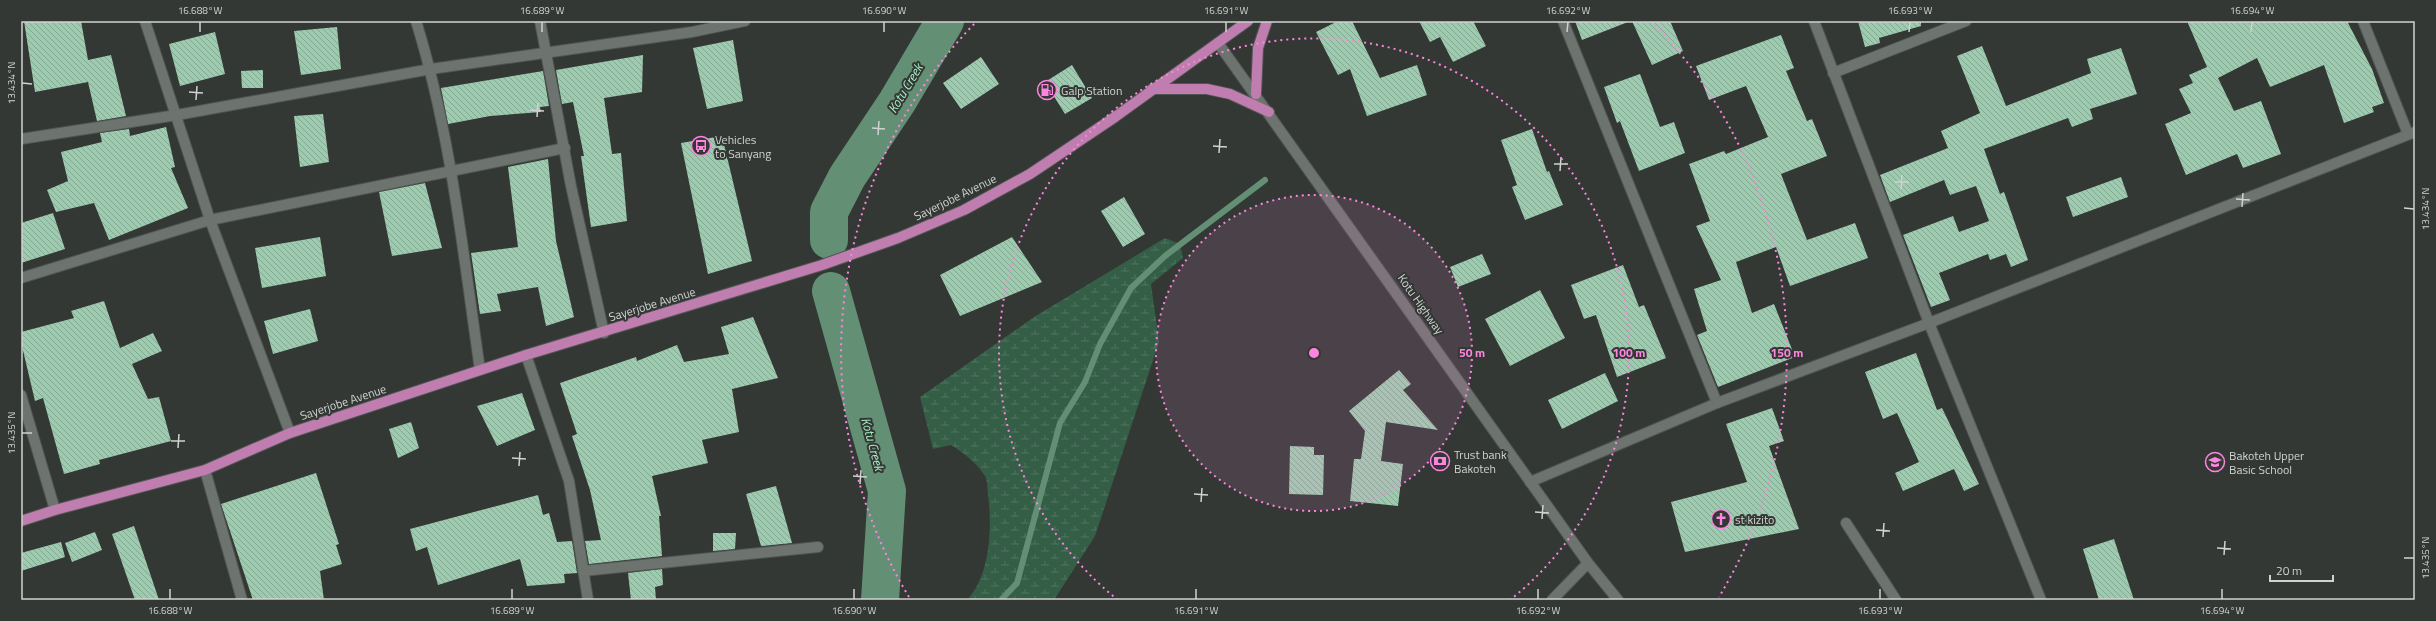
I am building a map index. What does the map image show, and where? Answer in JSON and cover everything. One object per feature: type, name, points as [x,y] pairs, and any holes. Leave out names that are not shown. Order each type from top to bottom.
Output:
[{"type":"main road","name":"Sayerjobe Avenue","points":[[21,521],[55,510],[205,470],[290,433],[526,355],[604,333],[822,265],[898,238],[964,210],[1030,174],[1115,117],[1248,21]]},
{"type":"main road","points":[[1256,94],[1258,48],[1267,21]]},
{"type":"main road","points":[[1152,90],[1207,89],[1230,94],[1268,112]]},
{"type":"street","points":[[145,21],[177,115],[210,220],[290,433]]},
{"type":"street","points":[[416,21],[430,69],[451,171],[480,370]]},
{"type":"street","points":[[540,21],[571,186],[604,333]]},
{"type":"street","points":[[21,139],[177,115],[430,69],[692,32],[746,21]]},
{"type":"street","points":[[1563,21],[1717,404]]},
{"type":"street","points":[[1814,21],[1929,323],[2041,600]]},
{"type":"street","points":[[1834,73],[1966,21]]},
{"type":"street","points":[[1530,482],[1717,404],[1929,323],[2412,133],[2363,21]]},
{"type":"street","name":"Kotu Highway","points":[[1218,43],[1256,94],[1588,563],[1618,600]]},
{"type":"street","points":[[21,278],[210,220],[565,148]]},
{"type":"street","points":[[526,355],[569,481],[588,600]]},
{"type":"street","points":[[21,396],[55,510]]},
{"type":"street","points":[[205,470],[242,600]]},
{"type":"street","points":[[1846,523],[1896,600]]},
{"type":"street","points":[[583,571],[818,547]]},
{"type":"street","points":[[1552,600],[1588,563]]},
{"type":"green space","points":[[1165,238],[1180,244],[1183,258],[1151,284],[1159,342],[1095,536],[1054,600],[967,600],[975,590],[981,577],[988,550],[990,521],[987,480],[982,471],[974,462],[951,445],[933,449],[920,397],[1034,317]]},
{"type":"building","points":[[24,21],[81,21],[88,60],[111,55],[126,116],[97,121],[88,82],[35,92]]},
{"type":"building","points":[[1338,21],[1352,21],[1380,78],[1417,65],[1427,95],[1367,116],[1350,69],[1338,75],[1316,32]]},
{"type":"building","points":[[1419,21],[1473,21],[1486,46],[1453,62],[1440,37],[1430,42]]},
{"type":"building","points":[[1575,21],[1628,21],[1628,22],[1582,40]]},
{"type":"building","points":[[1632,21],[1670,21],[1683,51],[1652,65]]},
{"type":"building","points":[[1858,21],[1921,21],[1921,26],[1879,38],[1880,43],[1865,47]]},
{"type":"building","points":[[2187,21],[2347,21],[2372,69],[2384,103],[2372,107],[2374,112],[2344,123],[2324,65],[2270,87],[2257,58],[2218,78],[2234,111],[2261,101],[2281,154],[2243,168],[2237,154],[2186,175],[2165,124],[2191,113],[2179,89],[2193,83],[2189,75],[2207,67]]},
{"type":"building","points":[[337,27],[341,69],[301,75],[294,31]]},
{"type":"building","points":[[215,32],[225,74],[180,86],[169,44]]},
{"type":"building","points":[[1781,35],[1794,68],[1786,71],[1807,121],[1812,119],[1827,156],[1781,174],[1807,240],[1855,223],[1868,258],[1790,286],[1776,247],[1736,262],[1752,313],[1774,304],[1795,357],[1718,387],[1697,335],[1707,331],[1694,289],[1721,280],[1696,226],[1710,221],[1689,164],[1724,151],[1726,154],[1768,137],[1746,86],[1709,100],[1696,66]]},
{"type":"building","points":[[733,40],[743,101],[707,109],[693,48]]},
{"type":"building","points":[[1982,46],[2006,106],[2091,73],[2087,59],[2121,48],[2137,94],[2090,109],[2093,119],[2072,127],[2068,118],[1984,149],[2000,194],[2004,192],[2028,260],[2011,267],[2006,254],[1990,260],[1988,254],[1939,273],[1950,300],[1931,307],[1903,235],[1953,216],[1959,232],[1989,221],[1976,186],[1950,195],[1944,180],[1890,202],[1880,175],[1948,148],[1941,131],[1980,113],[1957,56]]},
{"type":"building","points":[[643,55],[642,92],[604,98],[612,154],[621,153],[627,221],[591,227],[581,156],[584,156],[573,102],[562,104],[556,70]]},
{"type":"building","points":[[981,57],[999,84],[961,109],[943,83]]},
{"type":"building","points":[[1072,65],[1092,98],[1065,114],[1045,82]]},
{"type":"building","points":[[263,70],[263,88],[242,88],[241,71]]},
{"type":"building","points":[[543,71],[549,106],[540,107],[541,112],[490,116],[448,124],[441,88]]},
{"type":"building","points":[[1640,74],[1660,127],[1674,122],[1685,153],[1639,171],[1620,121],[1617,123],[1604,87]]},
{"type":"building","points":[[323,114],[329,162],[300,167],[294,116]]},
{"type":"building","points":[[166,127],[175,167],[171,168],[188,208],[109,240],[94,203],[56,212],[47,190],[68,181],[61,152],[102,142],[100,133],[129,129],[130,136]]},
{"type":"building","points":[[1532,129],[1547,172],[1549,171],[1563,205],[1525,220],[1512,187],[1517,185],[1501,140]]},
{"type":"building","points":[[722,136],[752,261],[708,274],[681,143]]},
{"type":"building","points":[[548,159],[556,241],[574,317],[546,326],[538,287],[497,294],[501,311],[480,314],[471,253],[518,247],[508,167]]},
{"type":"building","points":[[2121,177],[2128,197],[2073,217],[2066,197]]},
{"type":"building","points":[[425,183],[442,248],[392,256],[379,192]]},
{"type":"building","points":[[1124,197],[1145,234],[1123,247],[1101,211]]},
{"type":"building","points":[[53,213],[65,249],[21,263],[21,223]]},
{"type":"building","points":[[320,237],[326,276],[262,288],[255,248]]},
{"type":"building","points":[[1012,237],[1042,282],[960,316],[940,275]]},
{"type":"building","points":[[1482,254],[1491,274],[1458,287],[1450,267]]},
{"type":"building","points":[[1623,265],[1639,307],[1644,305],[1666,358],[1617,377],[1596,315],[1584,319],[1571,285]]},
{"type":"building","points":[[1540,290],[1565,338],[1510,366],[1485,319]]},
{"type":"building","points":[[104,301],[120,348],[153,333],[162,351],[132,364],[148,399],[159,397],[171,441],[99,460],[100,464],[64,474],[43,398],[35,401],[21,342],[21,332],[74,318],[71,311]]},
{"type":"building","points":[[310,309],[318,341],[273,354],[264,321]]},
{"type":"building","points":[[753,317],[778,378],[732,389],[739,432],[702,440],[708,463],[652,476],[661,516],[659,516],[662,556],[589,564],[585,541],[601,540],[590,490],[572,436],[577,434],[560,383],[636,357],[637,361],[677,345],[684,362],[729,354],[721,327]]},
{"type":"building","points":[[1916,353],[1937,410],[1942,408],[1979,484],[1964,491],[1954,469],[1903,491],[1895,473],[1919,462],[1897,413],[1883,419],[1865,372]]},
{"type":"building","points":[[1399,370],[1411,384],[1403,390],[1438,430],[1386,422],[1381,461],[1403,464],[1398,506],[1350,501],[1354,459],[1361,459],[1365,431],[1349,411]]},
{"type":"building","points":[[1605,373],[1618,401],[1562,429],[1548,400]]},
{"type":"building","points":[[522,393],[535,430],[497,446],[477,406]]},
{"type":"building","points":[[1772,408],[1784,441],[1769,446],[1799,529],[1685,552],[1671,502],[1747,482],[1726,424]]},
{"type":"building","points":[[411,422],[419,448],[398,458],[389,429]]},
{"type":"building","points":[[1290,446],[1314,447],[1314,455],[1324,455],[1323,495],[1289,494]]},
{"type":"building","points":[[316,473],[339,544],[336,545],[342,564],[320,571],[324,600],[253,600],[221,504]]},
{"type":"building","points":[[776,486],[792,543],[761,546],[746,494]]},
{"type":"building","points":[[538,495],[543,515],[549,513],[557,542],[572,541],[577,573],[564,574],[565,583],[527,586],[520,559],[438,585],[427,547],[416,551],[410,529]]},
{"type":"building","points":[[134,526],[159,600],[135,600],[112,534]]},
{"type":"building","points":[[95,532],[102,550],[72,562],[65,543]]},
{"type":"building","points":[[713,533],[736,533],[735,549],[713,551]]},
{"type":"building","points":[[2114,539],[2134,600],[2099,600],[2083,549]]},
{"type":"building","points":[[61,542],[65,557],[21,571],[21,553]]},
{"type":"building","points":[[662,569],[663,585],[655,587],[656,600],[631,600],[628,573]]},
{"type":"waterway","name":"Kotu Creek","points":[[829,240],[829,212],[847,177],[897,102],[945,21]]},
{"type":"waterway","points":[[1001,600],[1017,583],[1060,423],[1085,382],[1100,344],[1131,288],[1165,256],[1265,180]]},
{"type":"waterway","name":"Kotu Creek","points":[[831,291],[887,491],[880,600]]},
{"type":"place","name":"Galp Station","points":[[1047,90]]},
{"type":"place","name":"Vehicles to Sanyang","points":[[701,146]]},
{"type":"place","name":"Trust bank Bakoteh","points":[[1440,461]]},
{"type":"place","name":"Bakoteh Upper Basic School","points":[[2215,462]]},
{"type":"place","name":"st kizito","points":[[1721,519]]}]
